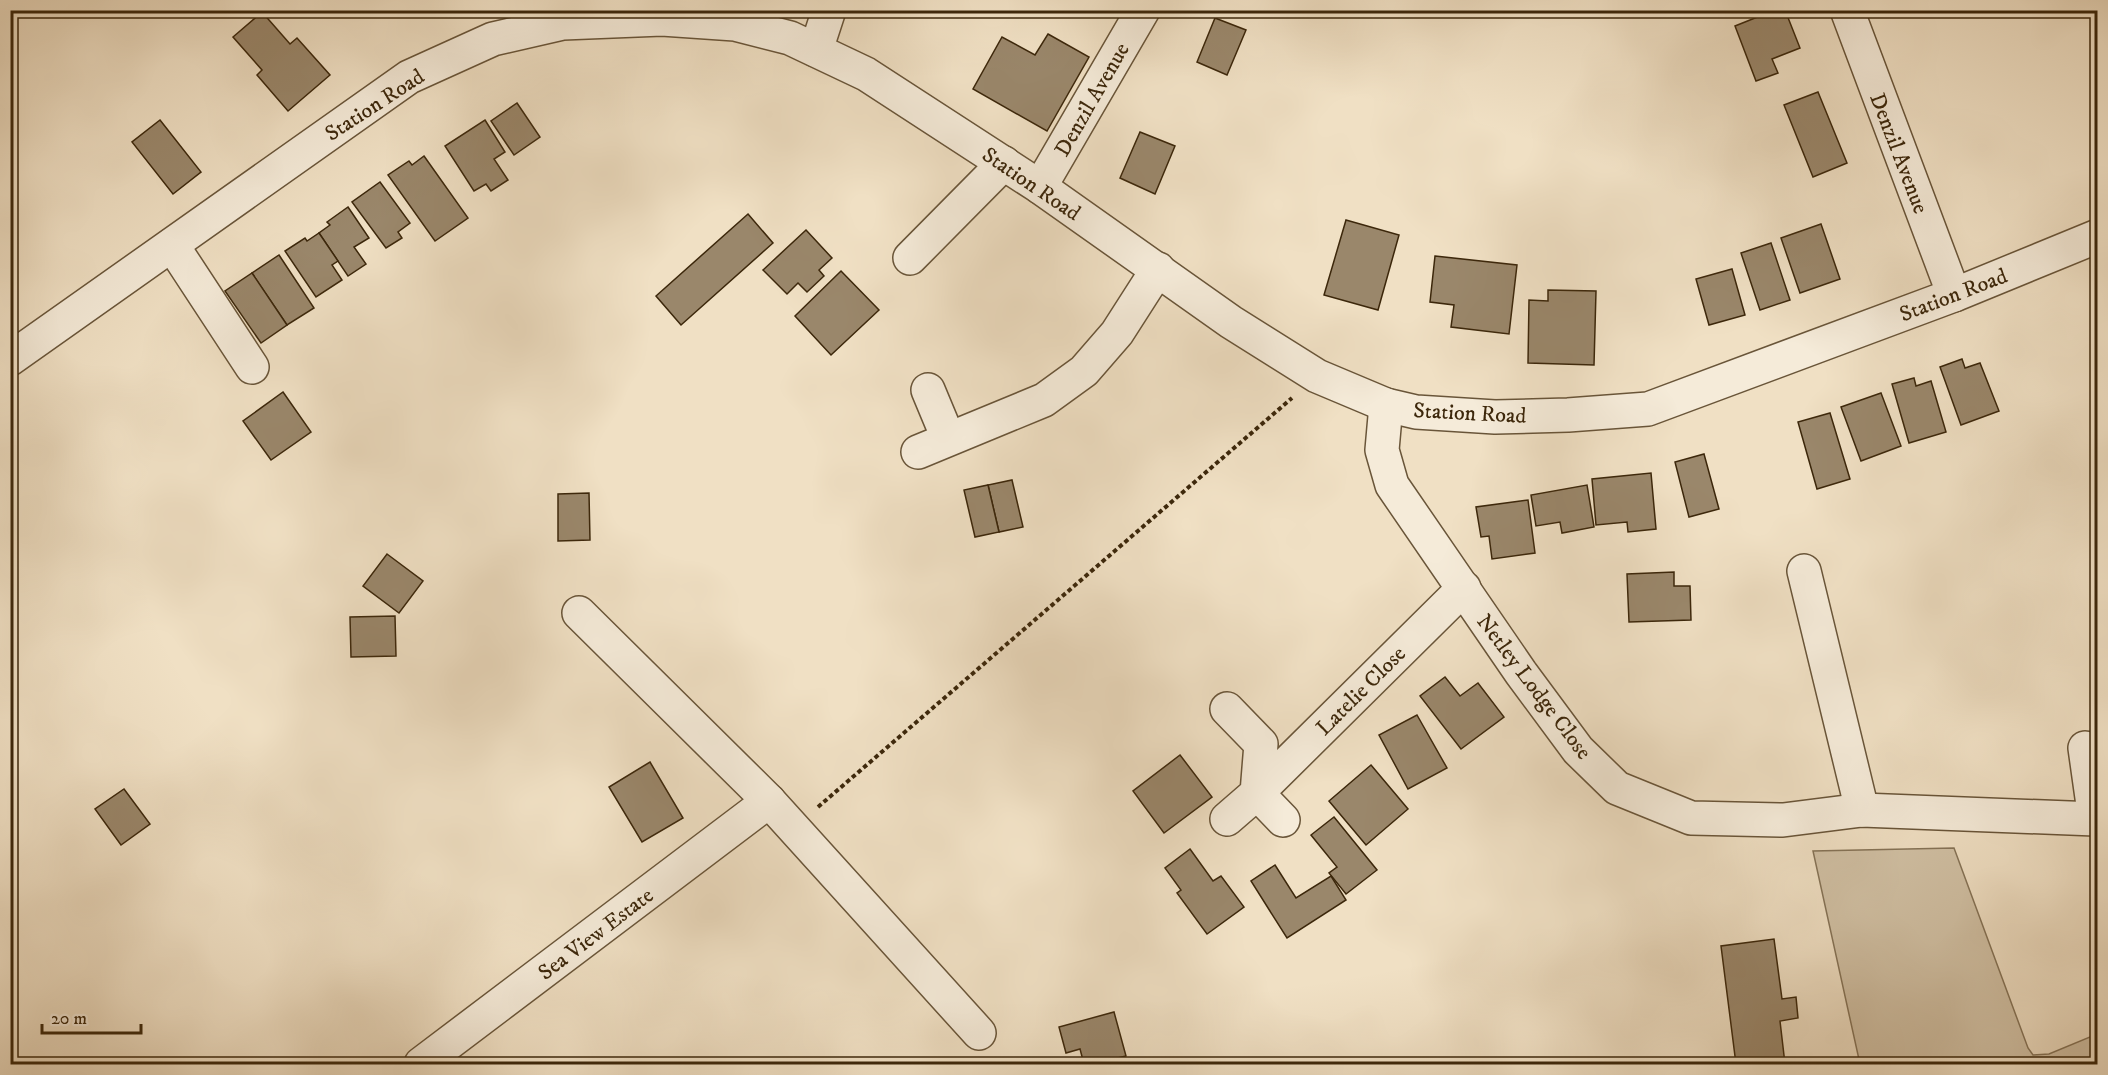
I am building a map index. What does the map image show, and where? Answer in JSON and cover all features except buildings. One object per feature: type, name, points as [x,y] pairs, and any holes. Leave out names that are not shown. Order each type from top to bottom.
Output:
[{"type":"street","points":[[816,50],[830,10]]},
{"type":"street","name":"Denzil Avenue","points":[[1040,187],[1143,10]]},
{"type":"street","name":"Denzil Avenue","points":[[1847,10],[1954,295]]},
{"type":"street","name":"Station Road","points":[[10,359],[409,77],[493,39],[563,22],[662,15],[735,24],[790,38],[866,74],[1040,187],[1232,322],[1317,376],[1386,405],[1416,412],[1495,417],[1568,415],[1648,409],[1954,295],[2097,236]]},
{"type":"street","points":[[910,258],[1004,164]]},
{"type":"street","points":[[172,245],[252,368]]},
{"type":"street","points":[[918,452],[1044,400],[1084,371],[1117,333],[1158,269]]},
{"type":"street","points":[[928,390],[948,438]]},
{"type":"street","name":"Netley Lodge Close","points":[[1386,405],[1382,450],[1392,485],[1521,673],[1578,750],[1617,788],[1692,818],[1783,820],[1862,810],[2096,819],[2085,748]]},
{"type":"street","points":[[1804,571],[1862,810]]},
{"type":"street","name":"Latelie Close","points":[[1227,819],[1257,793],[1464,588]]},
{"type":"street","points":[[579,613],[769,801],[979,1033]]},
{"type":"street","points":[[1227,708],[1261,744],[1257,793],[1284,820]]},
{"type":"street","name":"Sea View Estate","points":[[421,1065],[769,801]]},
{"type":"path","points":[[794,828],[1317,376]]},
{"type":"shaded area","points":[[1954,848],[2028,1048],[2033,1055],[2049,1054],[2097,1034],[2097,1064],[1860,1064],[1813,851]]}]
